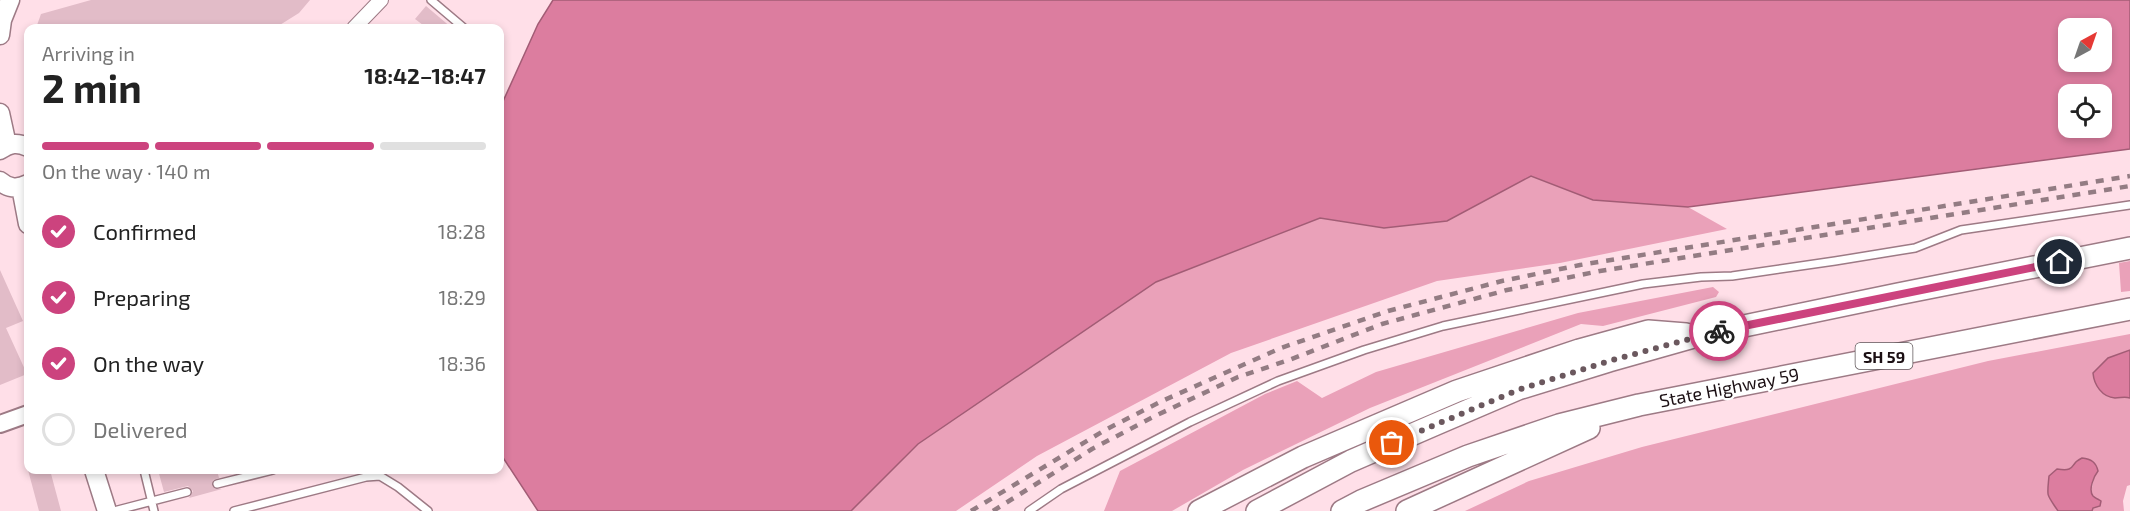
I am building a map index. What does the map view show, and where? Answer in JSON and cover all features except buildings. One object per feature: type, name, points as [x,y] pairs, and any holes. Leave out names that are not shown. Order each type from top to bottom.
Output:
[{"type":"main road","points":[[1,25],[10,0]]},
{"type":"main road","points":[[0,113],[4,148],[24,145]]},
{"type":"main road","points":[[0,181],[12,188],[24,186]]},
{"type":"main road","points":[[1257,511],[1351,461],[1518,390],[1609,361],[1701,335],[2130,248]]},
{"type":"main road","name":"State Highway 59","points":[[1342,511],[1468,456],[1559,425],[1639,405],[2130,309]]},
{"type":"main road","points":[[1199,511],[1303,458],[1457,391],[1579,350],[1648,331],[1701,335]]},
{"type":"main road","points":[[1407,511],[1639,405]]},
{"type":"main road","points":[[95,474],[107,511]]},
{"type":"street","points":[[358,24],[381,0]]},
{"type":"street","points":[[0,424],[24,415]]},
{"type":"lane","points":[[431,0],[460,24]]},
{"type":"lane","points":[[1029,511],[1061,489],[1190,422],[1278,381],[1364,350],[1443,326],[1643,284],[1732,276],[1835,261],[1915,248],[1961,230],[2130,205]]},
{"type":"lane","points":[[145,474],[154,511]]},
{"type":"lane","points":[[217,484],[257,474]]},
{"type":"lane","points":[[234,511],[366,477],[380,476],[428,511]]},
{"type":"lane","points":[[114,511],[187,492]]},
{"type":"shaded area","points":[[553,0],[2130,0],[2130,149],[1688,207],[1593,200],[1531,176],[1447,221],[1384,228],[1320,218],[1156,282],[918,444],[851,511],[538,511],[504,459],[504,99],[538,24]]},
{"type":"shaded area","points":[[1531,176],[1593,200],[1688,207],[1727,229],[1560,263],[1437,281],[1231,353],[1037,456],[956,511],[851,511],[918,444],[1156,282],[1320,218],[1384,228],[1446,221]]},
{"type":"shaded area","points":[[2130,261],[2130,291],[2121,292],[2119,263]]},
{"type":"shaded area","points":[[1713,287],[1719,292],[1716,297],[1603,326],[1581,324],[1370,408],[1243,470],[1172,511],[1104,511],[1120,471],[1265,394],[1297,381],[1322,398],[1376,372],[1578,313]]},
{"type":"shaded area","points":[[2130,334],[2130,350],[2108,358],[2100,390],[2112,396],[2130,398],[2130,485],[2127,486],[2123,501],[2124,511],[2092,511],[2098,498],[2093,497],[2091,492],[2095,474],[2075,466],[2068,470],[2057,469],[2049,476],[2048,495],[2058,511],[1465,511],[1529,481],[1642,447],[1988,361]]},
{"type":"shaded area","points":[[2130,350],[2130,398],[2110,397],[2097,386],[2093,373],[2108,358]]},
{"type":"shaded area","points":[[2082,458],[2093,461],[2096,465],[2098,471],[2091,490],[2093,496],[2101,501],[2100,506],[2093,508],[2092,511],[2058,511],[2048,495],[2049,476],[2057,469],[2070,468]]},
{"type":"railway","points":[[971,511],[1105,430],[1162,401],[1281,348],[1388,311],[1502,281],[1580,265],[2130,176]]},
{"type":"railway","points":[[993,511],[1092,449],[1155,416],[1238,377],[1382,324],[1507,290],[1600,271],[2130,186]]},
{"type":"way so far","points":[[1392,443],[1518,390],[1609,361],[1719,331]]},
{"type":"route","points":[[1719,331],[2060,262]]}]
